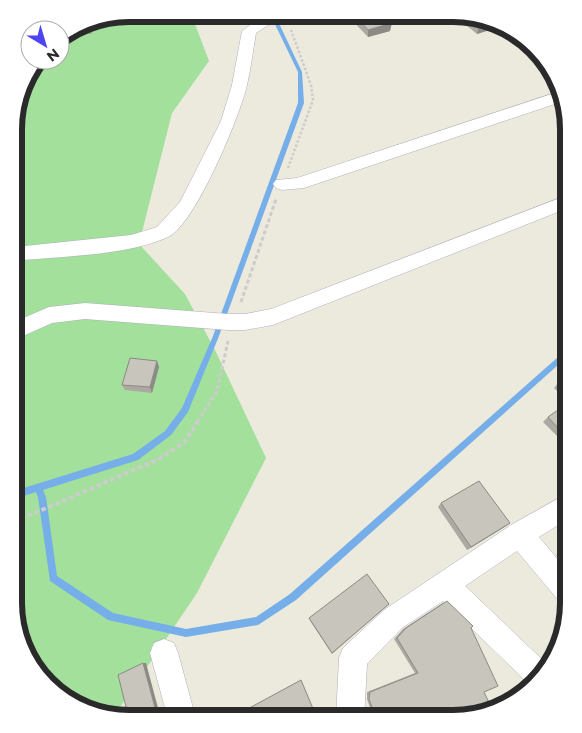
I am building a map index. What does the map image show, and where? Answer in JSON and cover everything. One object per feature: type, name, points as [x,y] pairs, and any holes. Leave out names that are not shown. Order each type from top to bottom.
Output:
[{"type":"street","points":[[22,253],[131,242],[163,232],[187,206],[229,121],[240,85],[249,32],[262,23]]},
{"type":"street","points":[[282,184],[298,184],[555,98]]},
{"type":"street","points":[[22,328],[49,314],[85,311],[226,322],[273,317],[560,204]]},
{"type":"street","points":[[350,710],[353,658],[394,619],[520,534],[559,510]]},
{"type":"street","points":[[520,534],[559,581]]},
{"type":"street","points":[[447,584],[456,596],[535,671]]},
{"type":"street","points":[[164,652],[180,710]]},
{"type":"path","points":[[22,519],[159,459],[185,442],[217,391],[227,345],[226,322],[282,184],[313,100],[311,85],[281,23]]},
{"type":"green space","points":[[123,23],[194,23],[209,61],[172,113],[139,244],[185,294],[215,350],[266,458],[197,593],[118,709],[95,705],[82,699],[54,679],[37,657],[26,631],[23,617],[22,130],[26,102],[41,70],[70,70],[70,41],[95,28]]},
{"type":"building","points":[[361,22],[392,23],[368,30]]},
{"type":"building","points":[[130,358],[157,361],[150,387],[122,385]]},
{"type":"building","points":[[559,409],[559,430],[548,417]]},
{"type":"building","points":[[479,481],[510,523],[471,547],[441,503]]},
{"type":"building","points":[[367,574],[389,604],[332,653],[309,618]]},
{"type":"building","points":[[447,601],[473,626],[471,628],[498,686],[484,692],[490,704],[459,710],[373,710],[369,699],[370,692],[418,673],[397,638],[406,628]]},
{"type":"building","points":[[143,663],[156,710],[127,710],[118,675]]},
{"type":"building","points":[[301,680],[314,710],[246,710]]},
{"type":"waterway","points":[[38,487],[135,457],[168,433],[185,410],[216,336],[301,103],[300,72],[277,23]]},
{"type":"waterway","points":[[38,487],[42,497],[53,578],[111,617],[186,633],[258,621],[293,597],[560,360]]},
{"type":"waterway","points":[[22,492],[38,487]]}]
